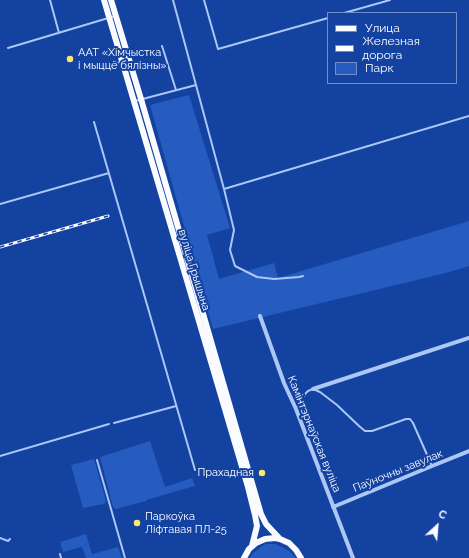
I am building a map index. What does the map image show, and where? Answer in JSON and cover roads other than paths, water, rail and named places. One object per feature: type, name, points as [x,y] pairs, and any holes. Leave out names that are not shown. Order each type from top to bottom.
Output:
[{"type":"main road","name":"вуліца Грышына","points":[[104,0],[256,515],[257,526],[252,546]]},
{"type":"main road","name":"вуліца Грышына","points":[[111,0],[261,514],[266,524],[280,539],[293,546],[301,558]]},
{"type":"main road","points":[[244,558],[252,546],[260,540],[275,538],[280,539]]},
{"type":"street","name":"Камінтэрнаўская вуліца","points":[[260,316],[284,383],[296,410],[353,558]]},
{"type":"street","points":[[313,389],[469,338]]},
{"type":"street","name":"Паўночны завулак","points":[[333,507],[469,451]]},
{"type":"lane","points":[[50,0],[58,33]]},
{"type":"lane","points":[[173,0],[234,230],[230,250],[234,266],[257,277],[274,279],[303,276]]},
{"type":"lane","points":[[204,0],[218,49],[327,18]]},
{"type":"lane","points":[[348,12],[390,0]]},
{"type":"lane","points":[[8,48],[116,16]]},
{"type":"lane","points":[[162,46],[176,90]]},
{"type":"lane","points":[[99,68],[129,59]]},
{"type":"lane","points":[[134,101],[196,85]]},
{"type":"lane","points":[[224,189],[469,116]]},
{"type":"lane","points":[[94,122],[195,470]]},
{"type":"lane","points":[[0,204],[109,173]]},
{"type":"lane","points":[[296,410],[305,394],[313,389],[320,392],[337,405],[358,426],[365,430],[372,431],[406,418],[413,423],[432,466]]},
{"type":"lane","points":[[114,423],[176,406]]},
{"type":"lane","points":[[0,456],[109,424]]},
{"type":"lane","points":[[97,460],[125,558]]},
{"type":"lane","points":[[0,538],[10,540]]},
{"type":"lane","points":[[60,554],[61,558]]},
{"type":"railway","points":[[0,247],[108,216]]},
{"type":"place","name":"ААТ «Хімчыстка і мыццё бялізны»","points":[[70,59]]},
{"type":"place","name":"Прахадная","points":[[262,473]]},
{"type":"place","name":"Паркоўка Ліфтавая ПЛ-25","points":[[137,523]]}]
